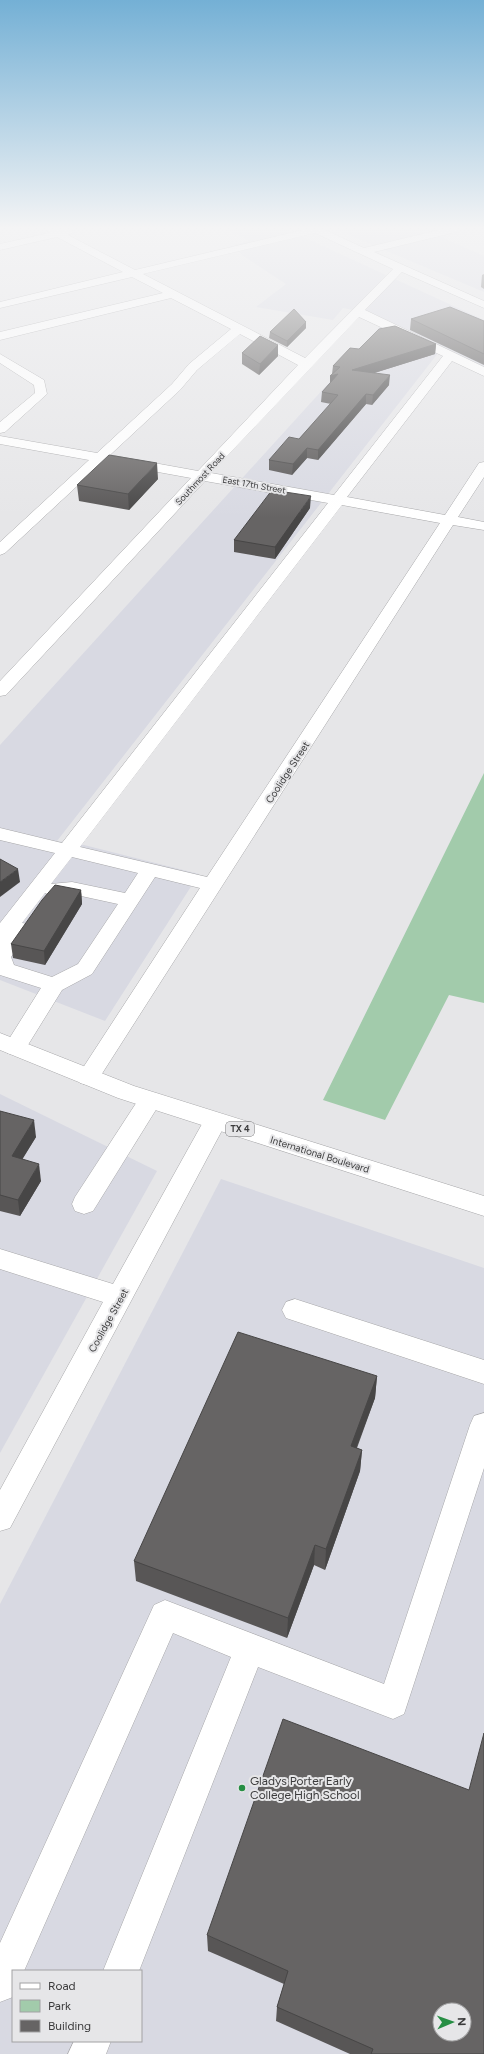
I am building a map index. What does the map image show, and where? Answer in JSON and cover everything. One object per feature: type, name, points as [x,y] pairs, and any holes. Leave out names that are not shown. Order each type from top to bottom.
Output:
[{"type":"street","points":[[0,336],[42,326]]},
{"type":"street","points":[[233,326],[306,364]]},
{"type":"street","name":"Southmost Road","points":[[0,691],[343,326]]},
{"type":"street","points":[[386,326],[484,372]]},
{"type":"street","points":[[0,550],[176,387],[194,367],[239,329]]},
{"type":"street","points":[[0,937],[450,355]]},
{"type":"street","points":[[0,358],[40,383],[41,394],[0,429]]},
{"type":"street","name":"East 17th Street","points":[[0,440],[484,526]]},
{"type":"street","name":"Coolidge Street","points":[[88,1077],[484,466]]},
{"type":"street","points":[[0,834],[213,885]]},
{"type":"street","points":[[8,1044],[54,985],[85,969],[150,870]]},
{"type":"street","points":[[54,985],[7,970],[2,964],[0,956],[51,891],[72,888],[130,900]]},
{"type":"street","name":"International Boulevard","points":[[8,1044],[88,1077],[150,1100],[484,1206]]},
{"type":"street","points":[[84,1204],[150,1100]]},
{"type":"street","name":"Coolidge Street","points":[[0,1518],[215,1121]]},
{"type":"street","points":[[0,1259],[120,1298]]},
{"type":"street","points":[[295,1310],[484,1372]]},
{"type":"street","points":[[0,1984],[166,1615],[250,1649],[393,1703],[478,1461],[484,1425]]},
{"type":"street","points":[[121,1970],[250,1649]]},
{"type":"street","points":[[87,2054],[93,2042]]},
{"type":"shaded area","points":[[381,326],[484,326],[484,368],[442,348],[57,841],[84,845],[199,874],[105,1021],[0,980],[0,745]]},
{"type":"shaded area","points":[[0,1094],[157,1171],[0,1453]]},
{"type":"shaded area","name":"Gladys Porter Early College High School","points":[[221,1179],[484,1268],[484,2054],[0,2054],[0,1604]]},
{"type":"green space","points":[[484,773],[484,1003],[449,995],[385,1120],[323,1100]]},
{"type":"building","points":[[276,326],[302,326],[287,341],[270,332]]},
{"type":"building","points":[[395,326],[436,344],[352,370],[390,375],[373,395],[366,394],[318,450],[307,448],[293,464],[269,460],[289,437],[299,439],[338,395],[322,392],[338,374],[330,376],[340,367],[333,366],[350,348],[359,349],[379,329]]},
{"type":"building","points":[[425,326],[484,326],[484,354]]},
{"type":"building","points":[[260,336],[278,345],[260,364],[242,353]]},
{"type":"building","points":[[109,455],[157,463],[128,494],[77,485]]},
{"type":"building","points":[[272,490],[311,496],[275,547],[234,540]]},
{"type":"building","points":[[0,859],[18,869],[0,882]]},
{"type":"building","points":[[55,885],[81,890],[44,951],[11,944],[42,900]]},
{"type":"building","points":[[0,1111],[34,1120],[12,1156],[39,1164],[18,1200],[0,1195]]},
{"type":"building","points":[[238,1332],[377,1376],[351,1446],[362,1450],[326,1549],[315,1545],[288,1618],[134,1561]]},
{"type":"building","points":[[283,1719],[469,1790],[484,1733],[484,2054],[371,2054],[373,2049],[277,2007],[288,1971],[207,1935]]},
{"type":"place","name":"Gladys Porter Early College High School","points":[[242,1788]]}]
